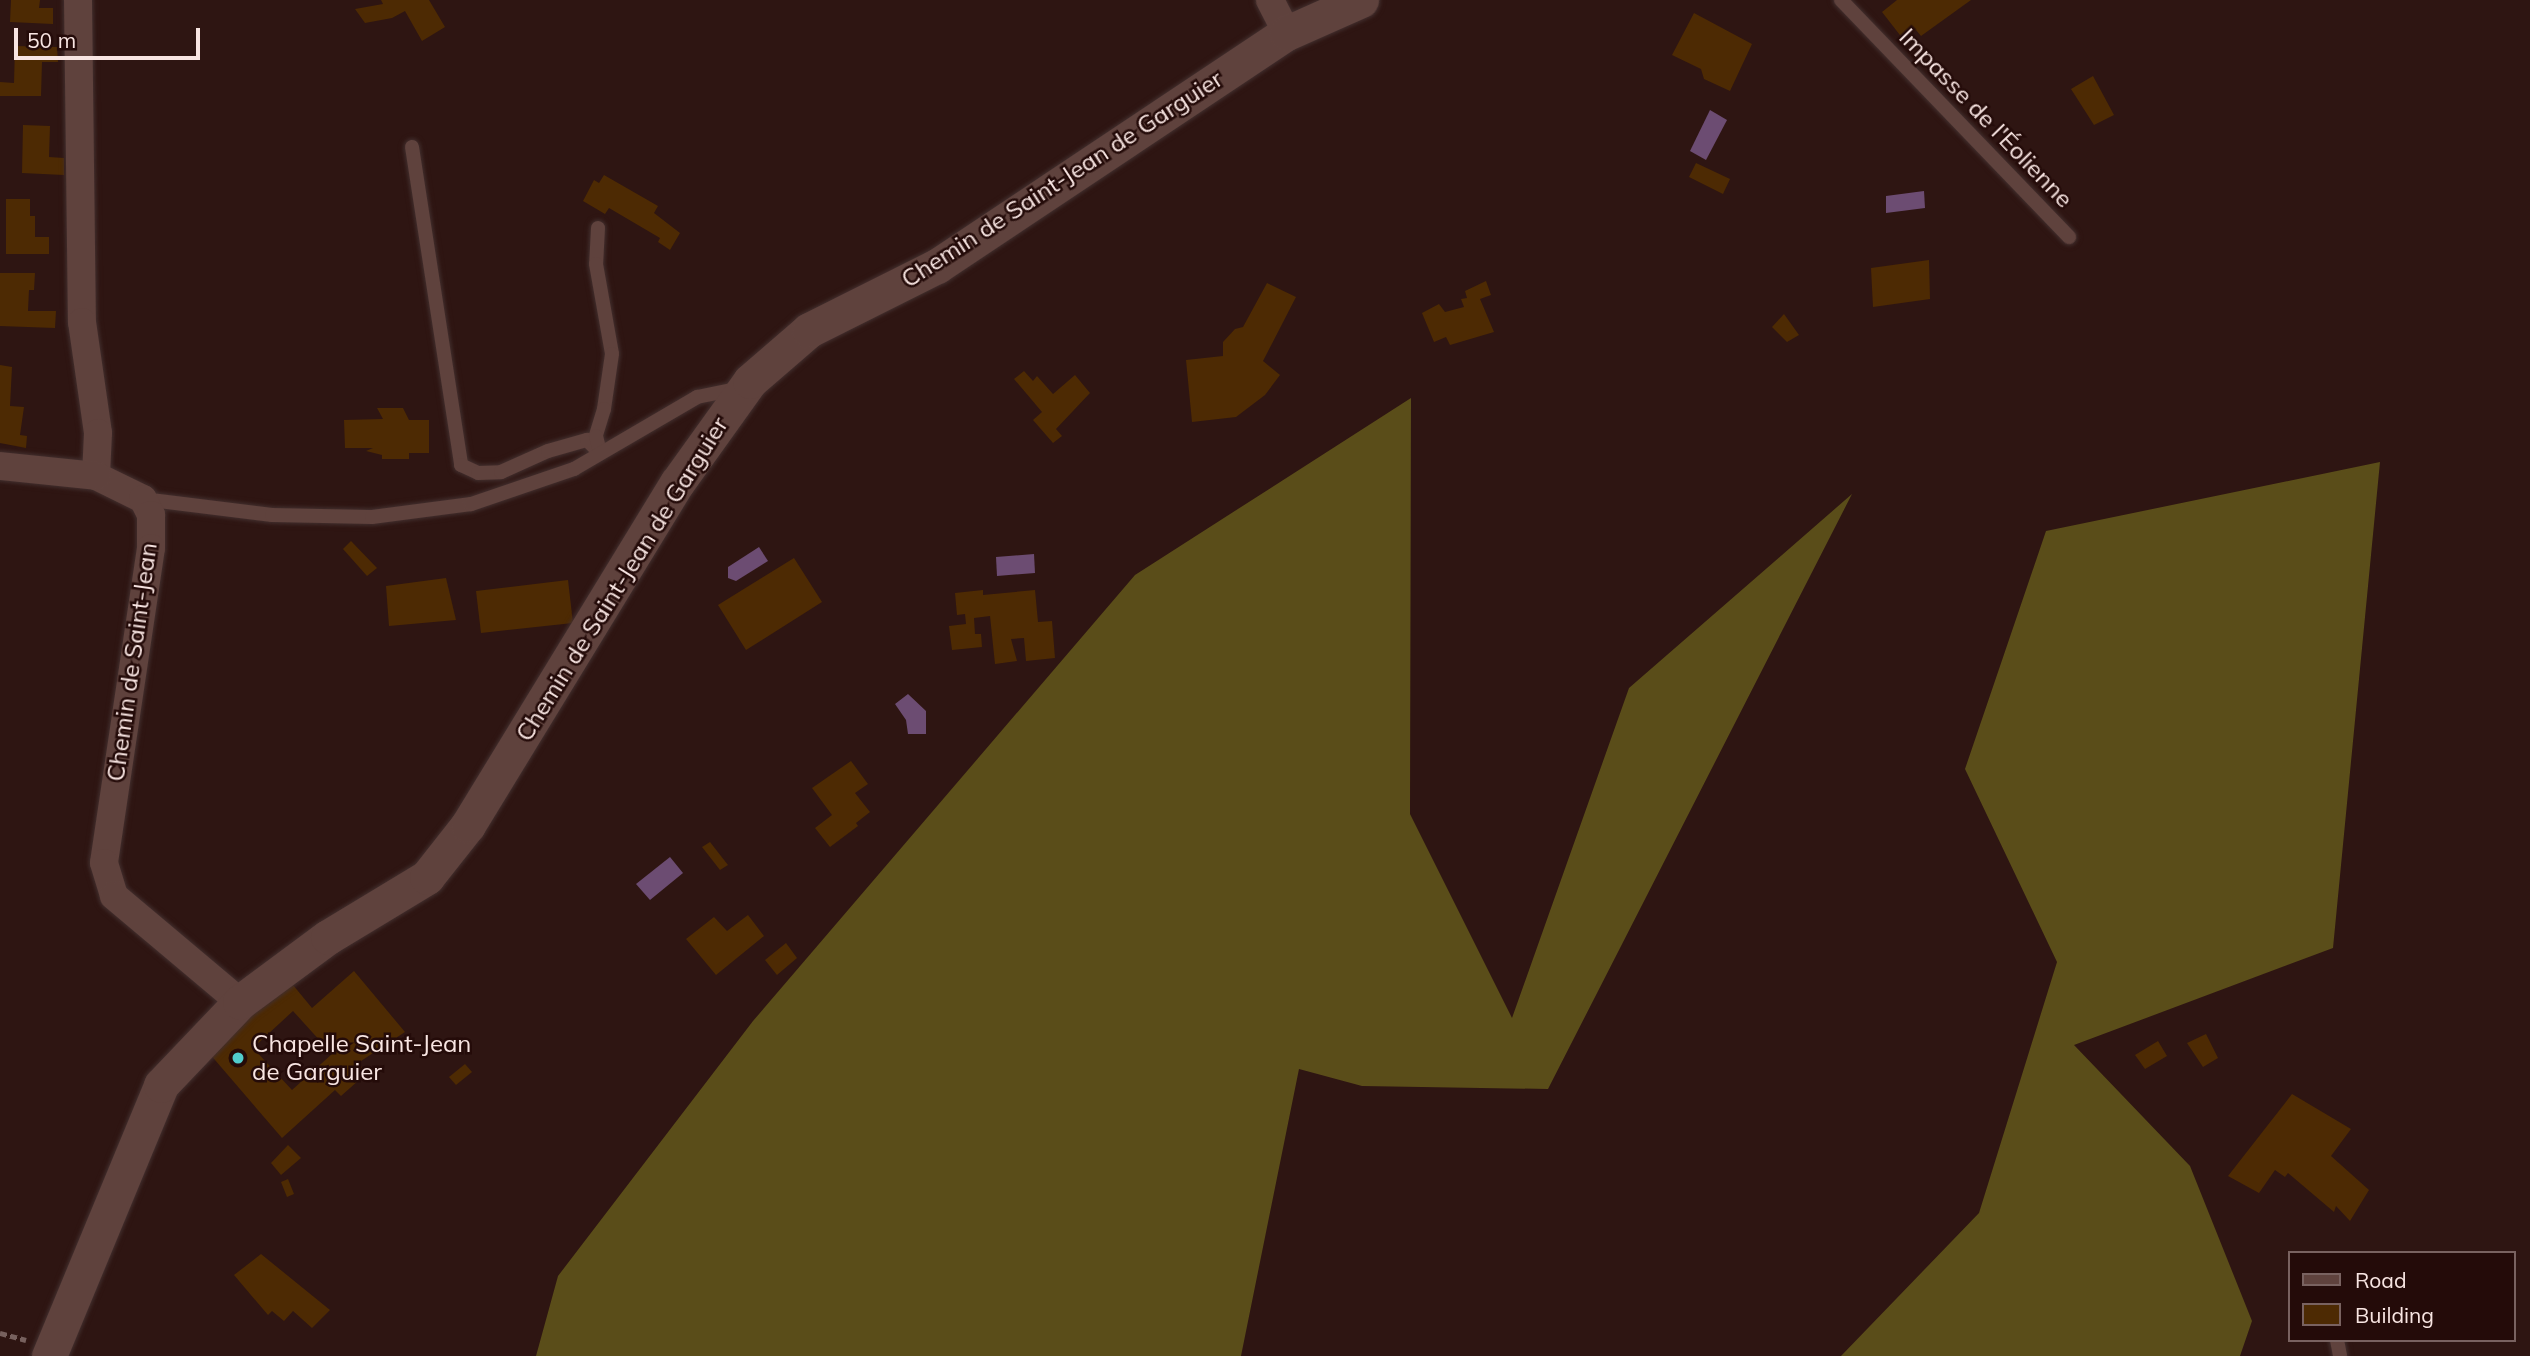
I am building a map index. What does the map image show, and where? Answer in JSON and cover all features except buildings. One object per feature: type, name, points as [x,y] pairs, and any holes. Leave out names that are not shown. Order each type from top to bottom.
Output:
[{"type":"street","points":[[78,0],[82,322],[98,433],[96,476]]},
{"type":"street","points":[[1269,0],[1287,33]]},
{"type":"street","name":"Chemin de Saint-Jean de Garguier","points":[[49,1356],[161,1085],[240,1002],[328,937],[427,877],[468,825],[677,483],[745,388],[809,330],[937,266],[1287,33],[1361,0]]},
{"type":"street","points":[[0,466],[96,476],[143,499]]},
{"type":"street","name":"Chemin de Saint-Jean","points":[[143,499],[151,515],[151,548],[104,863],[114,896],[240,1002]]},
{"type":"lane","name":"Impasse de l'Éolienne","points":[[1841,0],[2069,237]]},
{"type":"lane","points":[[412,147],[461,465],[478,473],[501,472],[548,451],[587,440],[600,453]]},
{"type":"lane","points":[[598,228],[596,264],[612,354],[604,409],[596,436],[600,453]]},
{"type":"lane","points":[[143,499],[272,515],[372,517],[471,504],[574,469],[697,397],[745,388]]},
{"type":"shaded area","points":[[1710,110],[1727,120],[1706,160],[1690,151]]},
{"type":"shaded area","points":[[1924,191],[1925,208],[1886,213],[1886,196]]},
{"type":"shaded area","points":[[1411,398],[1410,814],[1512,1018],[1629,688],[1852,494],[1548,1089],[1362,1086],[1299,1069],[1241,1356],[536,1356],[558,1276],[753,1021],[1135,575]]},
{"type":"shaded area","points":[[2380,462],[2333,948],[2074,1045],[2190,1166],[2252,1321],[2240,1356],[1841,1356],[1979,1213],[2057,962],[1965,769],[2046,531]]},
{"type":"shaded area","points":[[759,547],[768,561],[736,581],[728,578],[728,567]]},
{"type":"shaded area","points":[[1034,554],[1035,573],[997,576],[996,557]]},
{"type":"shaded area","points":[[908,694],[926,711],[926,734],[908,734],[906,720],[895,704]]},
{"type":"shaded area","points":[[670,857],[683,873],[650,900],[636,884]]},
{"type":"place","name":"Chapelle Saint-Jean de Garguier","points":[[238,1058]]}]
